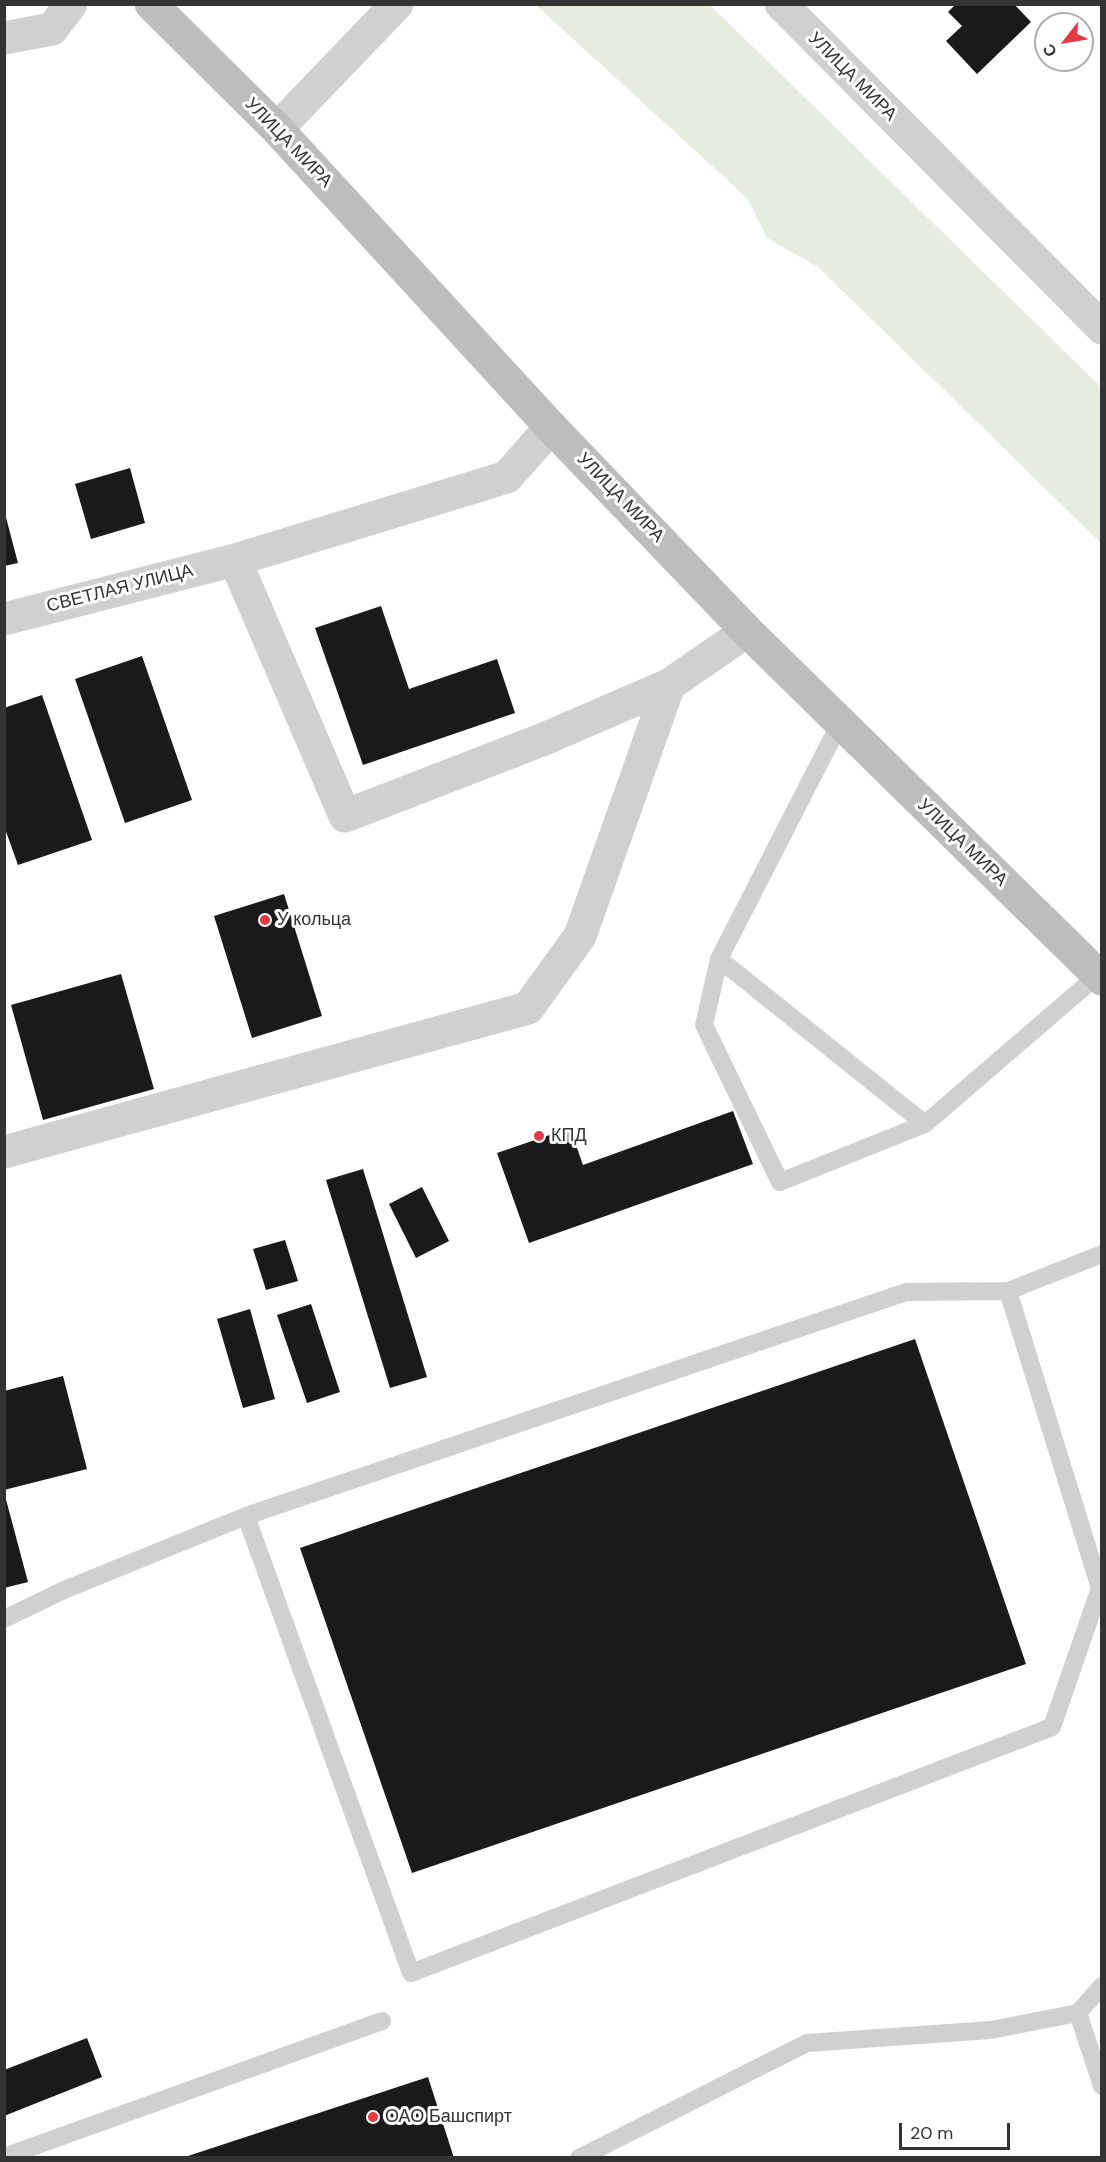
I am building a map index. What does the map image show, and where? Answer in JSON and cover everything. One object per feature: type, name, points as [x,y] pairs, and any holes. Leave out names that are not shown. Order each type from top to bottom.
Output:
[{"type":"main road","name":"УЛИЦА МИРА","points":[[151,4],[277,129],[551,427],[747,631],[1100,977]]},
{"type":"street","points":[[4,38],[52,29],[71,4]]},
{"type":"street","points":[[277,129],[397,4]]},
{"type":"street","name":"УЛИЦА МИРА","points":[[781,4],[1101,328]]},
{"type":"street","name":"СВЕТЛАЯ УЛИЦА","points":[[4,619],[235,560],[507,477],[551,427]]},
{"type":"street","points":[[235,560],[345,816],[544,739],[669,685],[747,631]]},
{"type":"street","points":[[4,1152],[528,1008],[580,936],[669,685]]},
{"type":"lane","points":[[840,723],[719,958],[704,1025],[780,1182],[925,1124],[1100,977]]},
{"type":"lane","points":[[719,958],[925,1124]]},
{"type":"lane","points":[[4,1619],[64,1590],[246,1516],[906,1292],[1008,1292],[1101,1254]]},
{"type":"lane","points":[[246,1516],[411,1973],[1052,1727],[1100,1588],[1008,1292]]},
{"type":"lane","points":[[579,2157],[807,2043],[991,2030],[1078,2013],[1101,1986]]},
{"type":"lane","points":[[1078,2013],[1101,2086]]},
{"type":"lane","points":[[4,2157],[382,2021]]},
{"type":"shaded area","points":[[536,5],[710,5],[1101,387],[1101,543],[818,267],[767,238],[748,199]]},
{"type":"building","points":[[956,4],[1014,4],[1031,22],[977,74],[946,41],[962,26],[948,12]]},
{"type":"building","points":[[130,468],[145,523],[91,539],[75,484]]},
{"type":"building","points":[[4,510],[18,563],[4,566]]},
{"type":"building","points":[[381,606],[409,689],[497,659],[515,713],[363,765],[315,628]]},
{"type":"building","points":[[142,656],[192,800],[125,823],[75,679]]},
{"type":"building","points":[[42,695],[92,840],[18,865],[4,826],[4,708]]},
{"type":"building","points":[[284,894],[322,1016],[252,1038],[214,916]]},
{"type":"building","points":[[121,974],[154,1089],[43,1120],[11,1005]]},
{"type":"building","points":[[733,1111],[753,1164],[529,1243],[497,1153],[570,1128],[583,1165]]},
{"type":"building","points":[[363,1169],[427,1377],[390,1388],[326,1180]]},
{"type":"building","points":[[422,1187],[449,1241],[416,1258],[389,1204]]},
{"type":"building","points":[[285,1240],[298,1281],[266,1290],[253,1249]]},
{"type":"building","points":[[311,1304],[340,1392],[307,1403],[277,1315]]},
{"type":"building","points":[[250,1309],[275,1399],[243,1408],[217,1319]]},
{"type":"building","points":[[915,1339],[1026,1664],[412,1873],[300,1548]]},
{"type":"building","points":[[63,1376],[87,1469],[4,1490],[4,1391]]},
{"type":"building","points":[[4,1492],[28,1582],[4,1588]]},
{"type":"building","points":[[87,2038],[102,2077],[4,2116],[4,2070]]},
{"type":"building","name":"ОАО Башспирт","points":[[428,2077],[454,2158],[185,2158],[185,2157]]},
{"type":"place","name":"У кольца","points":[[265,920]]},
{"type":"place","name":"КПД","points":[[539,1136]]},
{"type":"place","name":"ОАО Башспирт","points":[[373,2117]]}]
